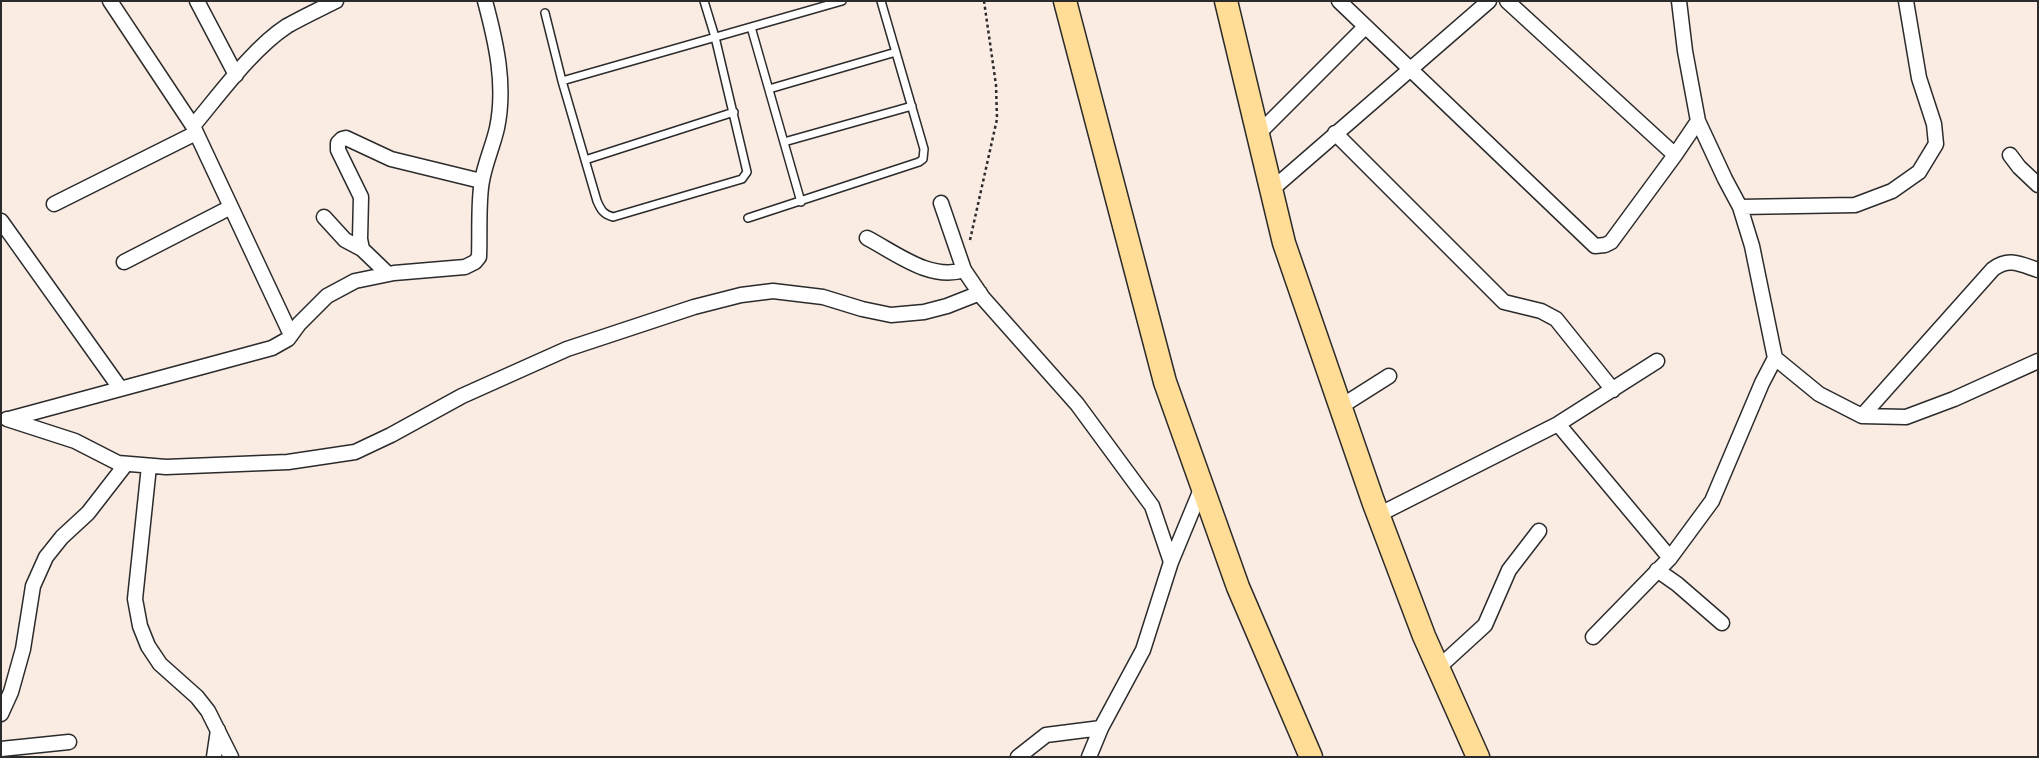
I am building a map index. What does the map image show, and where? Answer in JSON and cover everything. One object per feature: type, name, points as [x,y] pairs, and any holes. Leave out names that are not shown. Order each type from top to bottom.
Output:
[{"type":"highway","points":[[1065,1],[1165,382],[1238,587],[1311,757]]},
{"type":"highway","points":[[1226,1],[1270,191],[1284,243],[1378,515],[1438,668],[1478,757]]},
{"type":"street","points":[[110,1],[195,130],[291,335]]},
{"type":"street","points":[[197,1],[236,75]]},
{"type":"street","points":[[54,204],[195,130],[236,75],[262,48],[287,27],[336,1]]},
{"type":"street","points":[[4,420],[272,348],[288,339],[298,324],[327,296],[355,281],[388,274],[455,269],[475,262],[480,257],[481,181],[497,127],[499,98],[499,66],[495,39],[486,1]]},
{"type":"street","points":[[1339,1],[1595,246],[1605,245],[1611,242],[1698,121]]},
{"type":"street","points":[[1270,191],[1335,133],[1490,1]]},
{"type":"street","points":[[1507,1],[1675,155]]},
{"type":"street","points":[[1593,637],[1670,558],[1712,501],[1762,383],[1775,358],[1752,246],[1740,207],[1698,121],[1685,51],[1679,1]]},
{"type":"street","points":[[1740,207],[1855,205],[1892,191],[1919,172],[1936,144],[1934,124],[1919,78],[1906,1]]},
{"type":"street","points":[[1258,134],[1365,27]]},
{"type":"street","points":[[1335,133],[1504,302],[1542,311],[1556,319],[1613,390]]},
{"type":"street","points":[[362,249],[360,239],[361,197],[338,150],[338,143],[342,140],[346,138],[390,158],[481,181]]},
{"type":"street","points":[[2010,155],[2019,167],[2038,185]]},
{"type":"street","points":[[941,203],[964,270],[980,294],[1077,404],[1152,506],[1171,562]]},
{"type":"street","points":[[124,262],[231,207]]},
{"type":"street","points":[[324,218],[345,240],[362,249],[388,274]]},
{"type":"street","points":[[1,221],[120,388]]},
{"type":"street","points":[[867,238],[924,268],[943,273],[955,273],[964,270]]},
{"type":"street","points":[[1862,416],[1993,269],[2002,262],[2019,263],[2038,270]]},
{"type":"street","points":[[4,420],[74,440],[118,463],[166,467],[288,462],[355,452],[391,436],[462,396],[567,349],[694,307],[741,295],[773,291],[823,297],[862,309],[891,315],[924,312],[947,306],[980,294]]},
{"type":"street","points":[[1775,358],[1819,394],[1862,416],[1906,417],[1954,399],[2038,361]]},
{"type":"street","points":[[1378,515],[1558,424],[1657,361]]},
{"type":"street","points":[[1340,407],[1389,376]]},
{"type":"street","points":[[1558,424],[1670,558]]},
{"type":"street","points":[[1,714],[11,692],[23,649],[33,586],[46,557],[62,537],[88,514],[126,464]]},
{"type":"street","points":[[149,466],[135,599],[140,626],[148,646],[160,664],[197,697],[208,711],[231,757]]},
{"type":"street","points":[[1089,757],[1102,728],[1143,650],[1171,562],[1202,487]]},
{"type":"street","points":[[1438,668],[1485,625],[1509,570],[1539,531]]},
{"type":"street","points":[[1657,570],[1677,584],[1722,623]]},
{"type":"street","points":[[1018,757],[1046,734],[1102,728]]},
{"type":"street","points":[[214,757],[218,729]]},
{"type":"street","points":[[1,749],[69,742]]},
{"type":"lane","points":[[544,13],[562,81],[601,210],[606,215],[613,217],[742,180],[747,172],[734,112],[704,1]]},
{"type":"lane","points":[[562,81],[842,1]]},
{"type":"lane","points":[[748,218],[801,202],[919,162],[923,159],[924,149],[881,1]]},
{"type":"lane","points":[[751,27],[801,202]]},
{"type":"lane","points":[[769,89],[896,52]]},
{"type":"lane","points":[[784,142],[912,106]]},
{"type":"lane","points":[[585,160],[734,112]]},
{"type":"path","points":[[970,242],[997,118],[996,85],[984,1]]}]
